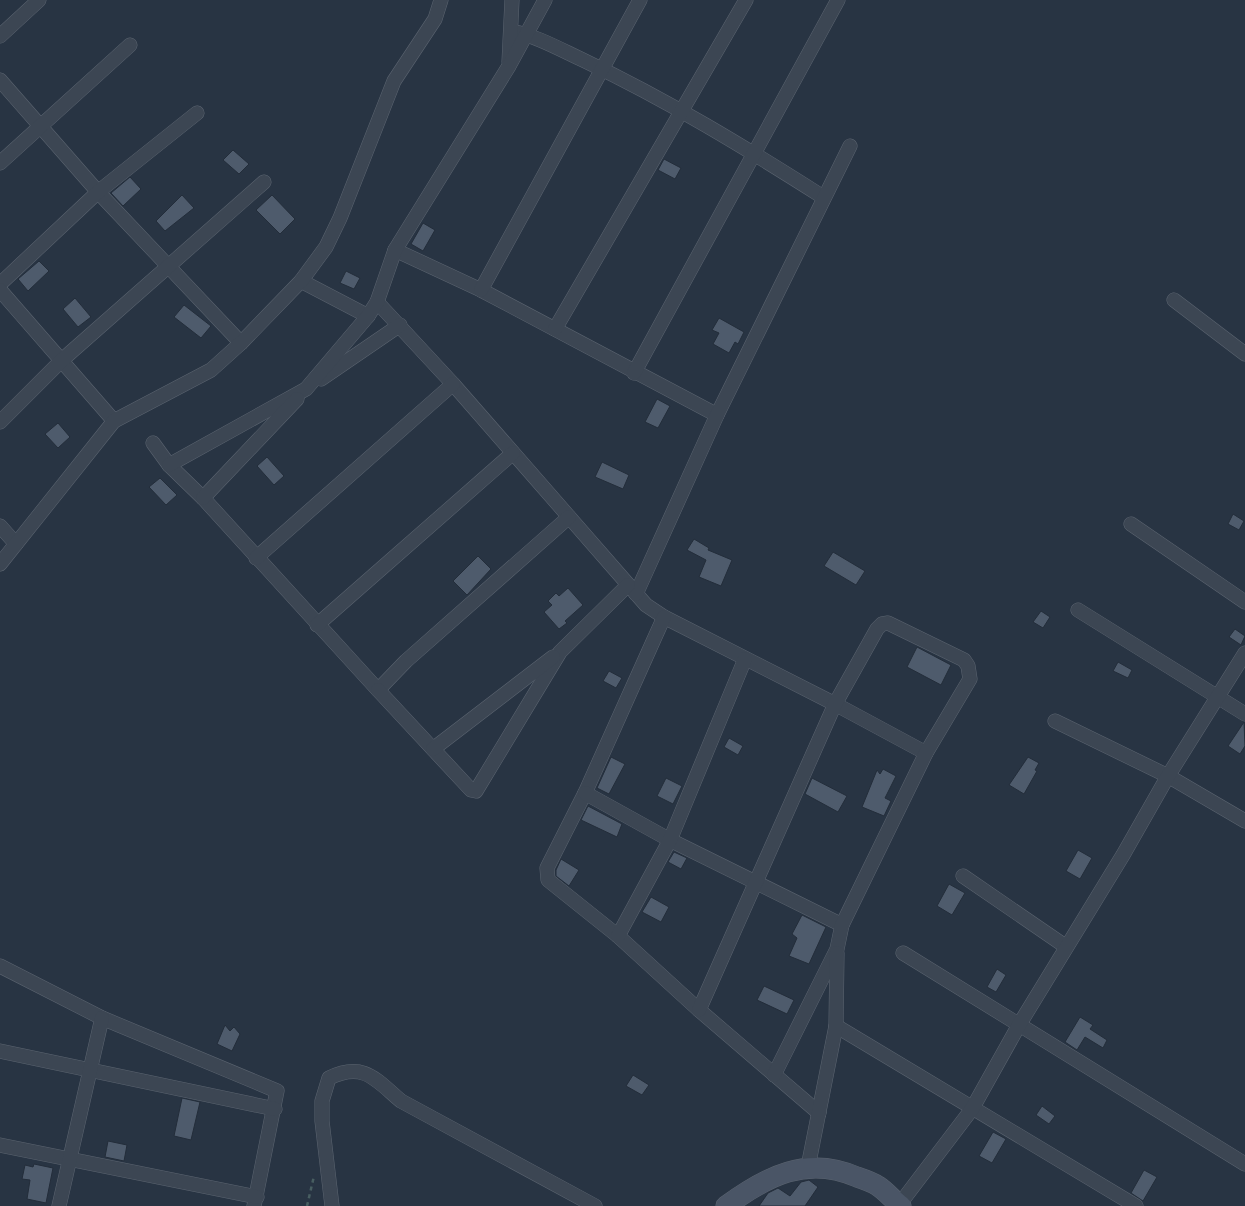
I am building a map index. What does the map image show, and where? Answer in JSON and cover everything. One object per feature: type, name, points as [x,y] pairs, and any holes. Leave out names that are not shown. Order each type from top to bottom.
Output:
[{"type":"street","points":[[0,36],[39,0]]},
{"type":"street","points":[[0,564],[114,421],[211,370],[241,343],[301,281],[330,240],[394,82],[435,19],[440,0]]},
{"type":"street","points":[[508,66],[512,0]]},
{"type":"street","points":[[204,498],[306,389],[368,316],[377,302],[395,250],[508,66],[545,0]]},
{"type":"street","points":[[481,290],[640,0]]},
{"type":"street","points":[[555,330],[746,0]]},
{"type":"street","points":[[634,373],[838,0]]},
{"type":"street","points":[[511,31],[527,34],[601,69],[681,111],[754,153],[823,197]]},
{"type":"street","points":[[0,163],[130,45]]},
{"type":"street","points":[[0,80],[98,192],[241,343]]},
{"type":"street","points":[[0,284],[98,192],[197,113]]},
{"type":"street","points":[[433,749],[560,652],[632,589],[823,197],[850,146]]},
{"type":"street","points":[[0,422],[62,360],[170,267],[264,182]]},
{"type":"street","points":[[395,250],[481,290],[717,416]]},
{"type":"street","points":[[301,281],[368,316]]},
{"type":"street","points":[[0,290],[114,421]]},
{"type":"street","points":[[1174,300],[1245,354]]},
{"type":"street","points":[[377,302],[453,384],[646,605],[664,617],[835,704],[926,753]]},
{"type":"street","points":[[169,465],[306,389],[400,326]]},
{"type":"street","points":[[256,558],[453,384]]},
{"type":"street","points":[[153,443],[169,465],[204,498],[317,625],[471,790],[479,790],[560,652]]},
{"type":"street","points":[[317,625],[514,453]]},
{"type":"street","points":[[378,690],[406,661],[569,517]]},
{"type":"street","points":[[1131,524],[1245,602]]},
{"type":"street","points":[[0,526],[16,544]]},
{"type":"street","points":[[1078,610],[1245,714]]},
{"type":"street","points":[[664,617],[546,875],[553,886],[618,936],[699,1010],[819,1113]]},
{"type":"street","points":[[699,1010],[835,704],[877,629],[882,624],[888,623],[964,660],[968,666],[970,679],[926,753],[842,925],[837,949],[836,1026],[808,1167]]},
{"type":"street","points":[[726,1206],[753,1187],[788,1171],[808,1167],[838,1168],[877,1186],[900,1206],[972,1109],[1065,946],[1124,855],[1168,776],[1245,653]]},
{"type":"street","points":[[618,936],[670,840],[745,659]]},
{"type":"street","points":[[1055,720],[1168,776],[1245,821]]},
{"type":"street","points":[[585,793],[670,840],[842,925]]},
{"type":"street","points":[[963,876],[1065,946]]},
{"type":"street","points":[[774,1075],[837,949]]},
{"type":"street","points":[[902,953],[1245,1164]]},
{"type":"street","points":[[0,966],[102,1018],[277,1091],[275,1109],[255,1201],[0,1145]]},
{"type":"street","points":[[59,1206],[102,1018]]},
{"type":"street","points":[[836,1026],[1136,1206]]},
{"type":"street","points":[[0,1051],[275,1109]]},
{"type":"street","points":[[332,1206],[325,1160],[322,1101],[329,1078],[345,1070],[358,1070],[378,1081],[401,1101],[595,1206]]},
{"type":"path","points":[[308,1206],[316,1171]]},
{"type":"building","points":[[233,150],[249,164],[239,174],[223,160]]},
{"type":"building","points":[[664,159],[681,168],[675,179],[658,170]]},
{"type":"building","points":[[130,177],[141,189],[123,206],[111,193]]},
{"type":"building","points":[[182,195],[194,208],[165,231],[156,221]]},
{"type":"building","points":[[272,195],[295,219],[280,234],[256,210]]},
{"type":"building","points":[[423,223],[435,230],[423,251],[411,244]]},
{"type":"building","points":[[39,261],[49,271],[28,291],[18,279]]},
{"type":"building","points":[[346,271],[360,278],[354,289],[340,283]]},
{"type":"building","points":[[75,298],[91,317],[78,327],[63,309]]},
{"type":"building","points":[[184,305],[211,326],[201,338],[174,317]]},
{"type":"building","points":[[719,318],[744,332],[738,344],[735,342],[729,353],[713,344],[719,333],[712,330]]},
{"type":"building","points":[[657,399],[670,406],[658,428],[645,422]]},
{"type":"building","points":[[58,423],[70,437],[58,448],[45,434]]},
{"type":"building","points":[[267,457],[284,476],[274,485],[257,466]]},
{"type":"building","points":[[602,462],[629,475],[623,489],[595,477]]},
{"type":"building","points":[[160,478],[177,495],[166,505],[149,487]]},
{"type":"building","points":[[1233,514],[1244,521],[1239,530],[1228,524]]},
{"type":"building","points":[[694,539],[709,548],[708,550],[732,560],[721,586],[699,577],[706,560],[687,550]]},
{"type":"building","points":[[833,552],[865,571],[856,585],[824,566]]},
{"type":"building","points":[[478,556],[491,569],[467,595],[453,581]]},
{"type":"building","points":[[568,588],[583,605],[559,629],[544,612],[552,605],[548,601],[556,593],[559,596]]},
{"type":"building","points":[[1041,611],[1050,617],[1043,628],[1033,622]]},
{"type":"building","points":[[1235,629],[1245,636],[1241,645],[1229,637]]},
{"type":"building","points":[[917,647],[951,665],[941,685],[907,667]]},
{"type":"building","points":[[1118,662],[1132,670],[1128,678],[1113,671]]},
{"type":"building","points":[[609,671],[622,678],[616,688],[603,681]]},
{"type":"building","points":[[1244,722],[1245,746],[1240,754],[1228,746]]},
{"type":"building","points":[[729,738],[743,746],[738,755],[724,747]]},
{"type":"building","points":[[611,757],[625,764],[609,794],[597,788]]},
{"type":"building","points":[[1028,757],[1039,763],[1035,770],[1037,771],[1024,794],[1009,785]]},
{"type":"building","points":[[883,769],[896,776],[885,798],[891,801],[884,816],[862,807],[877,770],[880,774]]},
{"type":"building","points":[[666,778],[682,786],[673,804],[657,796]]},
{"type":"building","points":[[812,778],[847,796],[838,812],[805,794]]},
{"type":"building","points":[[588,806],[622,824],[617,837],[581,820]]},
{"type":"building","points":[[1078,850],[1092,858],[1080,879],[1066,871]]},
{"type":"building","points":[[674,852],[687,858],[681,869],[668,862]]},
{"type":"building","points":[[561,859],[579,870],[569,886],[556,876],[556,870]]},
{"type":"building","points":[[949,884],[965,893],[952,915],[937,906]]},
{"type":"building","points":[[651,897],[669,907],[661,922],[642,912]]},
{"type":"building","points":[[802,915],[826,927],[809,964],[789,956],[797,938],[792,934]]},
{"type":"building","points":[[997,969],[1006,975],[996,992],[987,987]]},
{"type":"building","points":[[764,986],[794,1000],[787,1014],[757,1000]]},
{"type":"building","points":[[1080,1017],[1093,1025],[1090,1029],[1107,1040],[1103,1048],[1085,1037],[1077,1050],[1065,1042]]},
{"type":"building","points":[[225,1025],[230,1031],[234,1027],[240,1034],[232,1051],[217,1044]]},
{"type":"building","points":[[633,1075],[649,1085],[642,1095],[626,1086]]},
{"type":"building","points":[[182,1098],[200,1102],[191,1140],[174,1136]]},
{"type":"building","points":[[1042,1106],[1055,1116],[1049,1124],[1036,1115]]},
{"type":"building","points":[[993,1132],[1006,1139],[992,1163],[979,1156]]},
{"type":"building","points":[[108,1141],[127,1145],[124,1161],[105,1157]]},
{"type":"building","points":[[34,1164],[53,1168],[46,1203],[27,1199],[30,1180],[22,1179],[25,1165],[33,1167]]},
{"type":"building","points":[[1144,1170],[1157,1177],[1143,1201],[1131,1193]]},
{"type":"building","points":[[809,1180],[818,1187],[805,1206],[759,1206],[768,1193],[778,1188],[790,1196],[801,1182]]}]
